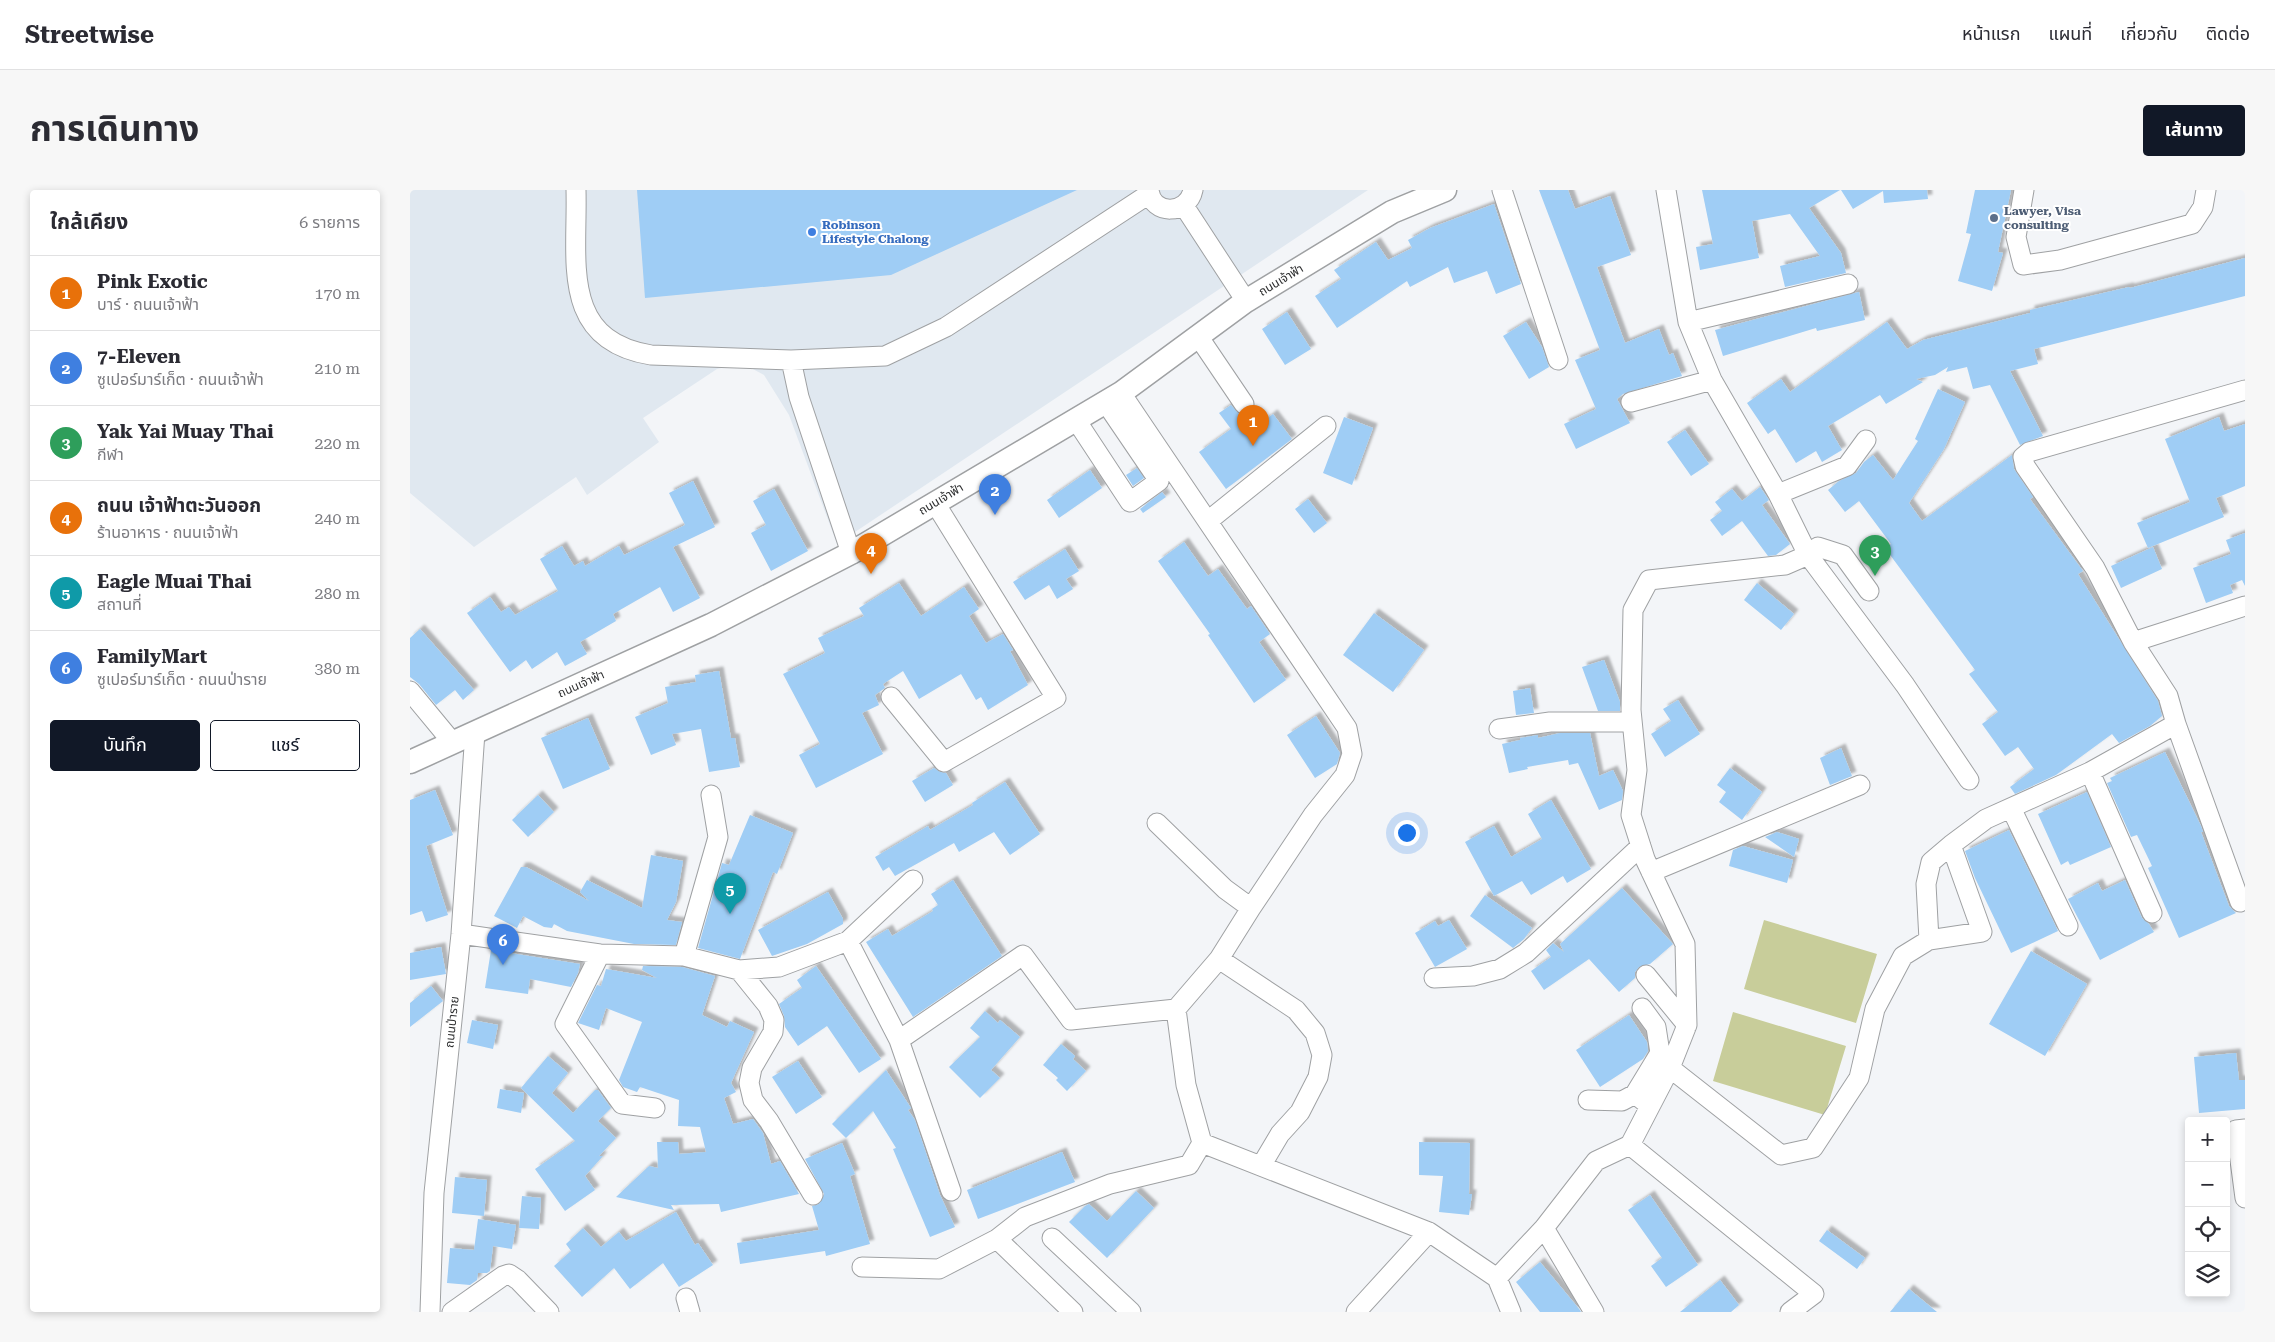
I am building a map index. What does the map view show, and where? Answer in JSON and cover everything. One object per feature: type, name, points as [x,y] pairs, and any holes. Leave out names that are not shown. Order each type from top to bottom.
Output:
[{"type":"main road","name":"ถนนเจ้าฟ้า","points":[[410,762],[711,625],[850,553],[1113,398],[1246,301],[1392,212],[1445,190]]},
{"type":"street","points":[[576,190],[578,292],[584,311],[594,327],[607,339],[634,352],[651,355],[791,360],[884,356],[905,348],[946,327],[1149,192],[1158,205],[1164,209],[1177,209],[1188,198],[1246,301]]},
{"type":"street","points":[[1502,190],[1558,360]]},
{"type":"street","points":[[1666,190],[1688,322],[1712,380],[1778,494],[1808,555],[1905,685],[1969,780]]},
{"type":"street","points":[[2024,190],[2016,237],[2023,265],[2060,260],[2192,224],[2203,206],[2206,190]]},
{"type":"street","points":[[1688,322],[1848,284]]},
{"type":"street","points":[[1198,336],[1244,404]]},
{"type":"street","points":[[791,360],[800,397],[850,553]]},
{"type":"street","points":[[1631,402],[1712,380]]},
{"type":"street","points":[[2240,902],[2176,724],[2168,696],[2134,642],[2095,568],[2024,466],[2023,457],[2028,452],[2245,390]]},
{"type":"street","points":[[1076,420],[1130,502],[1159,481],[1113,398]]},
{"type":"street","points":[[898,1040],[1023,955],[1071,1020],[1176,1009],[1219,958],[1313,815],[1345,775],[1352,754],[1347,728],[1208,521],[1113,398]]},
{"type":"street","points":[[1208,521],[1326,426]]},
{"type":"street","points":[[1778,494],[1847,466],[1866,440]]},
{"type":"street","points":[[892,697],[944,762],[1056,698],[935,503]]},
{"type":"street","points":[[1497,1278],[1544,1228],[1596,1161],[1630,1145],[1670,1068],[1687,1025],[1685,944],[1651,872],[1631,815],[1637,770],[1632,722],[1633,610],[1649,580],[1785,565],[1808,555],[1818,547],[1843,555],[1868,591]]},
{"type":"street","points":[[2134,642],[2245,606]]},
{"type":"street","points":[[410,691],[453,743]]},
{"type":"street","points":[[1499,729],[1550,722],[1632,722]]},
{"type":"street","points":[[1929,940],[1926,884],[1931,862],[1951,844],[1986,819],[2090,772],[2176,724]]},
{"type":"street","name":"ถนนป่าราย","points":[[430,1312],[434,1193],[461,934],[475,732]]},
{"type":"street","points":[[2090,772],[2152,913]]},
{"type":"street","points":[[1651,872],[1860,785]]},
{"type":"street","points":[[684,956],[718,837],[711,795]]},
{"type":"street","points":[[2011,808],[2068,926]]},
{"type":"street","points":[[1157,823],[1225,889],[1251,908]]},
{"type":"street","points":[[1670,1068],[1780,1155],[1813,1148],[1859,1078],[1875,1009],[1903,956],[1929,940],[1982,932],[1951,844]]},
{"type":"street","points":[[1434,978],[1473,976],[1500,969],[1526,953],[1641,846]]},
{"type":"street","points":[[461,934],[600,954],[684,956],[739,970],[779,967],[848,941],[913,880]]},
{"type":"street","points":[[848,941],[898,1040],[951,1191]]},
{"type":"street","points":[[600,954],[565,1024],[622,1104],[654,1108]]},
{"type":"street","points":[[1219,958],[1296,1010],[1315,1033],[1322,1055],[1318,1077],[1300,1112],[1280,1134],[1261,1166]]},
{"type":"street","points":[[739,970],[765,1001],[774,1020],[773,1032],[752,1068],[749,1083],[753,1100],[769,1121],[813,1195]]},
{"type":"street","points":[[1646,975],[1687,1025]]},
{"type":"street","points":[[1588,1100],[1622,1101],[1635,1094],[1660,1053],[1656,1027],[1642,1008]]},
{"type":"street","points":[[862,1267],[938,1269],[997,1239],[1025,1217],[1101,1188],[1189,1165],[1202,1143],[1186,1085],[1176,1009]]},
{"type":"street","points":[[1635,1094],[1650,1106]]},
{"type":"street","points":[[2245,1129],[2236,1130],[2245,1198]]},
{"type":"street","points":[[1202,1143],[1429,1232],[1497,1278],[1512,1312]]},
{"type":"street","points":[[1630,1145],[1814,1294],[1790,1312]]},
{"type":"street","points":[[1544,1228],[1594,1312]]},
{"type":"street","points":[[1356,1312],[1429,1232]]},
{"type":"street","points":[[1052,1238],[1131,1312]]},
{"type":"street","points":[[997,1239],[1073,1312]]},
{"type":"street","points":[[452,1312],[503,1276],[510,1274],[549,1312]]},
{"type":"shaded area","points":[[410,190],[1368,190],[837,544],[789,415],[764,375],[751,368],[730,366],[717,369],[643,418],[659,442],[587,495],[576,477],[474,547],[410,493]]},
{"type":"green space","points":[[1764,920],[1877,954],[1856,1023],[1744,989]]},
{"type":"green space","points":[[1733,1012],[1846,1046],[1825,1115],[1713,1081]]},
{"type":"building","name":"Robinson Lifestyle Chalong","points":[[637,190],[1077,190],[891,275],[645,298]]},
{"type":"building","points":[[1539,190],[1568,190],[1575,209],[1610,196],[1631,255],[1597,267],[1625,343],[1659,329],[1669,355],[1673,353],[1682,376],[1623,394],[1617,399],[1630,423],[1576,449],[1564,424],[1596,409],[1575,360],[1600,350]]},
{"type":"building","points":[[1702,190],[1840,190],[1809,208],[1841,253],[1846,273],[1785,287],[1780,266],[1820,256],[1790,214],[1752,221],[1759,258],[1700,270],[1696,247],[1713,244]]},
{"type":"building","points":[[1841,190],[1927,190],[1928,199],[1884,203],[1883,191],[1853,209]]},
{"type":"building","points":[[1975,190],[2011,190],[1998,252],[2003,253],[1992,291],[1958,281],[1971,234],[1966,233]]},
{"type":"building","points":[[1494,204],[1521,284],[1496,294],[1487,271],[1454,283],[1448,267],[1410,287],[1407,281],[1337,328],[1315,296],[1341,279],[1334,270],[1376,242],[1388,260],[1412,248],[1408,240],[1430,228]]},
{"type":"building","points":[[2245,258],[2245,296],[2034,349],[2038,364],[2010,371],[2043,436],[2020,445],[1990,385],[1973,389],[1967,367],[1946,372],[1948,367],[1935,375],[1916,379],[1923,382],[1886,404],[1880,395],[1828,426],[1842,450],[1822,462],[1816,451],[1796,463],[1775,429],[1768,434],[1747,403],[1781,379],[1790,392],[1887,322],[1907,349],[1923,340],[2030,313],[2030,310],[2130,288]]},
{"type":"building","points":[[1859,292],[1865,320],[1817,331],[1816,328],[1723,356],[1715,330]]},
{"type":"building","points":[[1287,312],[1311,349],[1285,365],[1262,329]]},
{"type":"building","points":[[1526,322],[1542,347],[1549,367],[1529,379],[1503,336]]},
{"type":"building","points":[[1938,389],[1965,402],[1944,449],[1909,503],[1922,521],[2012,455],[2014,469],[2033,497],[2030,499],[2083,571],[2078,574],[2158,701],[2162,716],[2150,726],[2119,743],[2112,734],[2056,775],[2015,794],[2010,787],[2034,769],[2018,747],[2005,756],[1982,724],[1998,712],[1969,674],[1975,670],[1885,548],[1891,544],[1859,501],[1845,512],[1828,490],[1839,481],[1856,473],[1864,462],[1873,455],[1893,480],[1918,441],[1915,439]]},
{"type":"building","points":[[1231,405],[1239,414],[1244,415],[1254,429],[1273,414],[1292,439],[1226,489],[1199,452],[1231,429],[1219,413]]},
{"type":"building","points":[[1344,417],[1373,428],[1352,485],[1323,473]]},
{"type":"building","points":[[2219,417],[2224,431],[2245,424],[2245,486],[2216,498],[2224,517],[2148,548],[2137,523],[2190,502],[2165,439]]},
{"type":"building","points":[[1685,430],[1709,464],[1691,476],[1667,442]]},
{"type":"building","points":[[1137,468],[1144,478],[1133,486],[1126,475]]},
{"type":"building","points":[[1090,470],[1102,488],[1059,518],[1047,500]]},
{"type":"building","points":[[693,481],[715,527],[673,547],[700,598],[673,612],[660,587],[613,614],[616,621],[580,642],[587,654],[565,666],[557,652],[532,669],[526,660],[510,672],[467,613],[490,597],[501,612],[509,607],[515,615],[558,591],[540,559],[562,546],[574,566],[583,561],[585,566],[619,546],[624,555],[685,525],[669,493]]},
{"type":"building","points":[[1760,487],[1769,500],[1762,505],[1790,544],[1776,555],[1768,556],[1742,521],[1722,536],[1710,520],[1722,511],[1715,502],[1732,489],[1742,501]]},
{"type":"building","points":[[774,489],[808,551],[771,571],[751,533],[766,525],[753,501]]},
{"type":"building","points":[[1162,492],[1166,497],[1143,513],[1140,509]]},
{"type":"building","points":[[1308,499],[1327,523],[1314,533],[1295,509]]},
{"type":"building","points":[[2245,533],[2245,586],[2242,580],[2230,585],[2233,593],[2206,603],[2193,568],[2231,554],[2226,540]]},
{"type":"building","points":[[1184,542],[1208,576],[1218,569],[1247,609],[1251,606],[1270,634],[1259,642],[1286,680],[1254,703],[1208,635],[1210,634],[1158,561]]},
{"type":"building","points":[[2153,547],[2162,569],[2121,588],[2111,566]]},
{"type":"building","points":[[1065,549],[1079,571],[1066,579],[1073,589],[1057,599],[1049,585],[1025,600],[1013,582]]},
{"type":"building","points":[[899,583],[921,616],[964,587],[979,609],[969,616],[986,643],[1003,634],[1013,650],[1010,651],[1028,685],[988,710],[981,697],[976,700],[961,674],[919,699],[903,671],[883,684],[885,688],[875,695],[879,705],[862,713],[883,754],[816,788],[799,755],[820,744],[783,674],[825,653],[818,638],[864,616],[859,608]]},
{"type":"building","points":[[1757,583],[1794,614],[1781,630],[1744,600]]},
{"type":"building","points":[[1374,613],[1424,650],[1393,692],[1343,655]]},
{"type":"building","points":[[420,629],[474,690],[463,700],[455,690],[436,705],[419,684],[410,677],[410,638]]},
{"type":"building","points":[[1604,660],[1620,702],[1620,711],[1598,711],[1582,667]]},
{"type":"building","points":[[719,671],[731,738],[735,738],[740,767],[709,772],[701,729],[672,734],[676,745],[651,755],[635,717],[668,703],[665,687],[696,682],[695,675]]},
{"type":"building","points":[[1530,688],[1534,713],[1516,715],[1513,691]]},
{"type":"building","points":[[1678,700],[1700,734],[1665,757],[1651,734],[1671,721],[1663,709]]},
{"type":"building","points":[[1316,716],[1340,753],[1337,764],[1315,778],[1287,735]]},
{"type":"building","points":[[588,718],[610,769],[563,789],[541,738]]},
{"type":"building","points":[[1560,733],[1590,733],[1599,776],[1613,770],[1623,791],[1622,800],[1599,810],[1578,763],[1569,765],[1568,760],[1527,767],[1528,769],[1509,773],[1502,744],[1520,740],[1520,738],[1538,735],[1538,738]]},
{"type":"building","points":[[1841,748],[1852,776],[1830,785],[1820,758]]},
{"type":"building","points":[[2165,752],[2201,826],[2203,832],[2201,832],[2229,906],[2236,913],[2179,938],[2148,868],[2152,866],[2137,835],[2131,837],[2107,783],[2112,781],[2110,778]]},
{"type":"building","points":[[934,768],[946,773],[953,785],[925,802],[912,781]]},
{"type":"building","points":[[1730,768],[1762,792],[1742,820],[1719,802],[1726,792],[1717,785]]},
{"type":"building","points":[[1005,782],[1040,834],[1010,855],[994,832],[959,852],[954,843],[895,876],[889,867],[883,871],[875,857],[928,826],[930,830],[973,805],[972,803]]},
{"type":"building","points":[[435,790],[453,835],[426,846],[448,915],[426,922],[422,911],[410,915],[410,800]]},
{"type":"building","points":[[2087,792],[2111,847],[2070,865],[2068,861],[2061,865],[2038,814]]},
{"type":"building","points":[[538,795],[554,812],[528,837],[512,820]]},
{"type":"building","points":[[1551,800],[1591,869],[1567,883],[1563,876],[1531,895],[1522,881],[1494,896],[1465,842],[1494,826],[1511,857],[1542,839],[1528,814]]},
{"type":"building","points":[[750,815],[793,833],[777,874],[773,872],[740,959],[698,948],[722,863],[729,865]]},
{"type":"building","points":[[2009,830],[2058,931],[2011,953],[1975,878],[1965,851]]},
{"type":"building","points":[[1777,832],[1799,839],[1794,857],[1765,837]]},
{"type":"building","points":[[1743,846],[1793,860],[1787,883],[1729,866],[1733,850]]},
{"type":"building","points":[[651,855],[683,861],[676,902],[667,920],[682,922],[676,945],[634,944],[567,931],[554,924],[552,928],[544,927],[523,916],[517,928],[494,916],[521,867],[526,867],[589,901],[580,892],[587,880],[642,908]]},
{"type":"building","points":[[953,880],[1002,956],[913,1017],[866,942],[888,929],[892,936],[933,911],[932,909],[938,905],[931,894]]},
{"type":"building","points":[[2125,880],[2142,918],[2154,932],[2100,960],[2068,899],[2098,883],[2102,891]]},
{"type":"building","points":[[1622,888],[1673,944],[1650,964],[1639,967],[1635,972],[1635,978],[1619,992],[1589,959],[1544,990],[1531,971],[1551,957],[1546,950],[1553,943],[1564,952],[1560,944]]},
{"type":"building","points":[[828,892],[843,919],[843,924],[807,944],[772,956],[758,930]]},
{"type":"building","points":[[1485,895],[1532,928],[1524,939],[1513,948],[1470,916]]},
{"type":"building","points":[[1449,920],[1467,949],[1435,967],[1415,933],[1435,921],[1438,926]]},
{"type":"building","points":[[441,947],[446,974],[410,980],[410,953]]},
{"type":"building","points":[[491,950],[580,964],[571,987],[530,979],[528,994],[485,988]]},
{"type":"building","points":[[2031,951],[2087,984],[2045,1056],[1989,1024]]},
{"type":"building","points":[[643,966],[682,967],[715,976],[702,1015],[727,1027],[730,1021],[754,1032],[731,1083],[736,1092],[724,1098],[733,1124],[753,1119],[763,1133],[771,1164],[780,1161],[799,1194],[721,1212],[719,1204],[671,1205],[674,1210],[616,1197],[649,1166],[658,1168],[657,1142],[678,1142],[679,1154],[706,1152],[700,1127],[678,1126],[679,1100],[640,1087],[637,1092],[623,1087],[619,1080],[642,1022],[606,1008],[599,1030],[578,1023],[597,985],[601,986],[606,969],[657,978],[642,970]]},
{"type":"building","points":[[816,966],[881,1059],[859,1073],[827,1026],[798,1046],[785,1027],[784,1016],[779,1004],[802,988],[797,980]]},
{"type":"building","points":[[431,986],[443,1001],[410,1027],[410,1003]]},
{"type":"building","points":[[985,1011],[998,1023],[1000,1020],[1020,1037],[991,1070],[1000,1078],[980,1098],[949,1067],[980,1037],[970,1028]]},
{"type":"building","points":[[1629,1015],[1647,1042],[1648,1051],[1643,1059],[1600,1087],[1576,1050]]},
{"type":"building","points":[[472,1020],[498,1025],[493,1049],[467,1043]]},
{"type":"building","points":[[1061,1044],[1075,1056],[1073,1059],[1086,1071],[1067,1091],[1056,1080],[1058,1078],[1043,1065]]},
{"type":"building","points":[[2236,1053],[2239,1080],[2245,1080],[2245,1109],[2199,1113],[2194,1057]]},
{"type":"building","points":[[548,1056],[568,1073],[552,1093],[573,1113],[595,1090],[598,1090],[611,1108],[598,1121],[616,1138],[599,1156],[603,1156],[585,1176],[595,1190],[565,1211],[535,1169],[575,1141],[521,1088]]},
{"type":"building","points":[[798,1061],[822,1097],[796,1114],[772,1077]]},
{"type":"building","points":[[886,1070],[911,1108],[908,1110],[915,1120],[940,1195],[955,1227],[930,1237],[893,1149],[896,1148],[873,1111],[846,1138],[832,1124]]},
{"type":"building","points":[[500,1089],[524,1093],[521,1113],[497,1108]]},
{"type":"building","points":[[1419,1142],[1470,1143],[1469,1194],[1472,1194],[1469,1215],[1439,1212],[1443,1176],[1419,1175]]},
{"type":"building","points":[[842,1143],[855,1174],[850,1176],[870,1244],[826,1256],[825,1251],[740,1264],[737,1243],[819,1230],[812,1206],[819,1204],[824,1194],[805,1159]]},
{"type":"building","points":[[1062,1152],[1075,1182],[978,1219],[967,1190]]},
{"type":"building","points":[[455,1177],[487,1180],[484,1216],[452,1213]]},
{"type":"building","points":[[1136,1191],[1154,1208],[1107,1258],[1069,1222],[1089,1204],[1107,1221]]},
{"type":"building","points":[[1650,1195],[1698,1265],[1666,1287],[1651,1266],[1662,1258],[1628,1210]]},
{"type":"building","points":[[522,1196],[541,1198],[539,1229],[519,1228]]},
{"type":"building","points":[[676,1212],[695,1245],[698,1243],[713,1265],[679,1287],[663,1263],[630,1289],[614,1268],[582,1297],[554,1266],[571,1251],[566,1244],[583,1228],[601,1247],[619,1232],[626,1241]]},
{"type":"building","points":[[478,1219],[516,1225],[512,1249],[493,1246],[490,1271],[478,1273],[477,1280],[470,1285],[447,1283],[450,1248],[474,1250]]},
{"type":"building","points":[[1827,1230],[1865,1258],[1857,1269],[1819,1241]]},
{"type":"building","points":[[1540,1262],[1581,1312],[1540,1312],[1516,1282]]},
{"type":"building","points":[[1720,1280],[1739,1305],[1731,1312],[1680,1312]]},
{"type":"building","points":[[1909,1289],[1937,1312],[1890,1312]]},
{"type":"place","name":"Lawyer, Visa consulting","points":[[1994,218]]},
{"type":"place","name":"Robinson Lifestyle Chalong","points":[[812,232]]},
{"type":"place","name":"Pink Exotic","points":[[1253,446]]},
{"type":"place","name":"7-Eleven","points":[[995,515]]},
{"type":"place","name":"ถนน เจ้าฟ้าตะวันออก","points":[[871,574]]},
{"type":"place","name":"Yak Yai Muay Thai","points":[[1875,576]]},
{"type":"place","name":"Eagle Muai Thai","points":[[730,914]]},
{"type":"place","name":"FamilyMart","points":[[503,965]]}]
